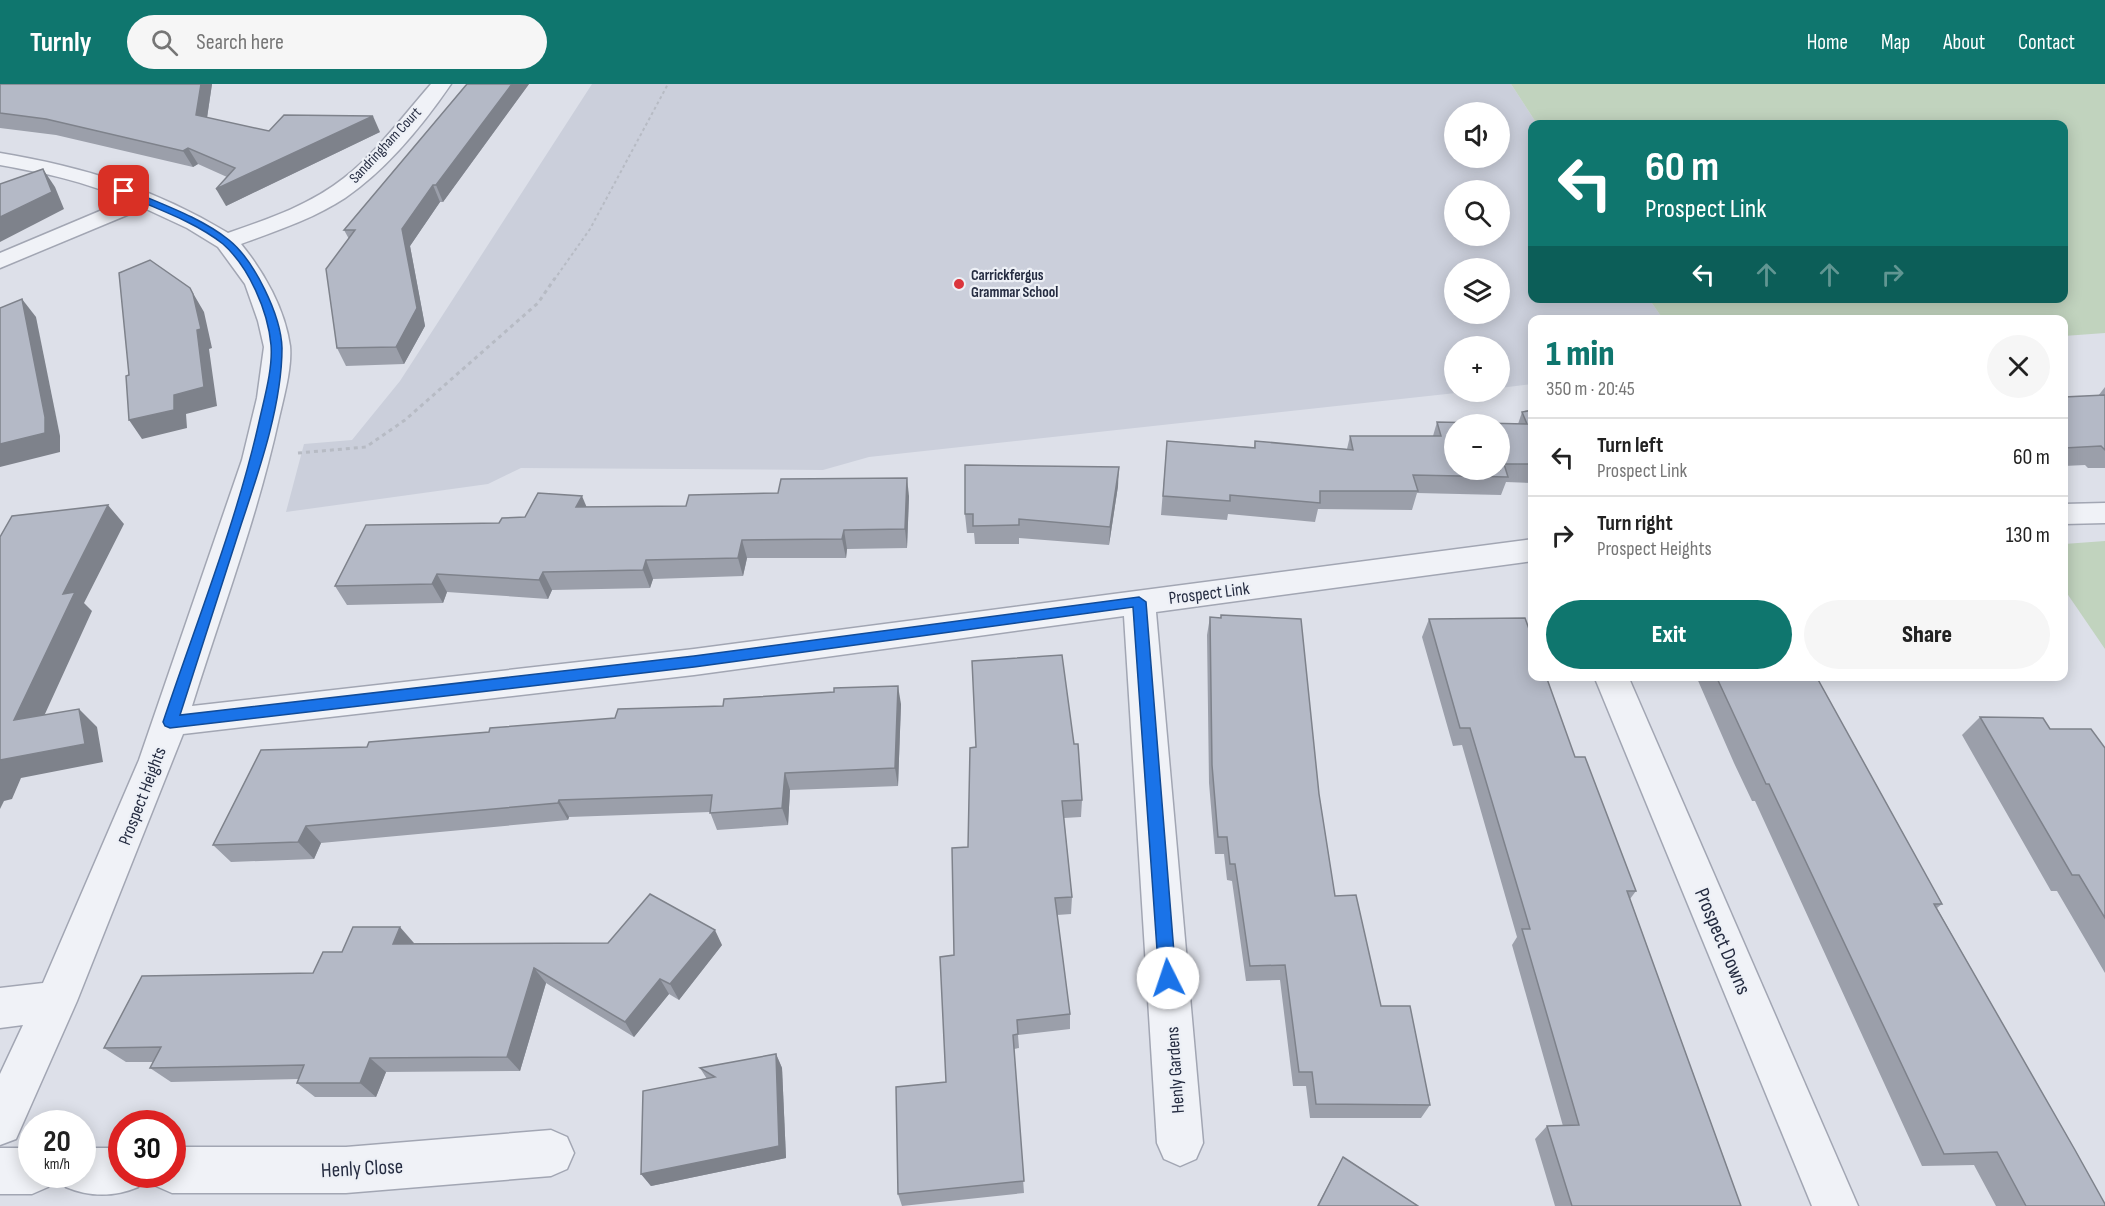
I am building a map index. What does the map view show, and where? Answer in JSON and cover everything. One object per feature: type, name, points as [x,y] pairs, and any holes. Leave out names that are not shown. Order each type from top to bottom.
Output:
[{"type":"street","name":"Sandringham Court","points":[[226,242],[308,208],[351,183],[384,150],[441,84]]},
{"type":"street","name":"Prospect Heights","points":[[0,159],[81,175],[195,223],[226,242],[243,262],[257,284],[271,321],[277,347],[270,398],[256,460],[170,722],[117,858],[56,1001],[0,1123]]},
{"type":"street","points":[[0,261],[145,200]]},
{"type":"street","points":[[2068,514],[2105,513]]},
{"type":"street","name":"Prospect Link","points":[[170,722],[694,662],[1528,551]]},
{"type":"street","name":"Henly Gardens","points":[[1139,602],[1180,1143]]},
{"type":"street","name":"Prospect Downs","points":[[1613,681],[1835,1206]]},
{"type":"street","points":[[0,1008],[56,1001]]},
{"type":"street","name":"Henly Close","points":[[186,1170],[346,1170],[551,1153]]},
{"type":"street","points":[[0,1171],[18,1171]]},
{"type":"path","points":[[256,460],[302,452],[366,447],[405,420],[538,303],[590,229],[668,84]]},
{"type":"shaded area","name":"Carrickfergus Grammar School","points":[[592,84],[1511,84],[1534,120],[1528,120],[1528,303],[1652,303],[1660,315],[1528,315],[1528,385],[1510,387],[1510,336],[1444,336],[1444,394],[869,457],[823,470],[521,468],[488,484],[286,512],[304,444],[352,440],[400,381]]},
{"type":"green space","points":[[1511,84],[2105,84],[2105,333],[2068,336],[2068,315],[1660,315],[1652,303],[2068,303],[2068,120],[1534,120]]},
{"type":"green space","points":[[2105,541],[2105,649],[2068,595],[2068,544]]},
{"type":"building","points":[[0,84],[201,84],[196,115],[269,131],[284,115],[373,116],[216,189],[235,168],[188,148],[183,151],[46,119],[0,113]]},
{"type":"building","points":[[467,84],[512,84],[436,185],[433,185],[402,229],[417,308],[396,347],[337,348],[326,269],[355,230],[344,230]]},
{"type":"building","points":[[43,169],[52,192],[0,217],[0,184]]},
{"type":"building","points":[[150,260],[190,288],[193,294],[201,329],[197,330],[204,387],[174,395],[174,410],[129,420],[126,376],[129,375],[119,273]]},
{"type":"building","points":[[22,299],[45,417],[45,433],[0,444],[0,308]]},
{"type":"building","points":[[2105,395],[2105,450],[2101,446],[2068,448],[2068,397]]},
{"type":"building","points":[[1528,411],[1528,464],[1510,464],[1510,424],[1527,424],[1522,412]]},
{"type":"building","points":[[1437,422],[1444,422],[1444,476],[1413,475],[1418,491],[1320,491],[1320,503],[1230,495],[1230,501],[1163,496],[1167,441],[1255,448],[1255,441],[1353,450],[1350,436],[1441,436]]},
{"type":"building","points":[[965,465],[1119,467],[1110,527],[1019,519],[1019,525],[973,526],[973,514],[965,514]]},
{"type":"building","points":[[907,478],[905,529],[844,530],[842,539],[742,540],[738,558],[646,560],[643,570],[543,572],[539,580],[437,574],[432,584],[335,586],[366,525],[499,523],[502,518],[525,517],[538,493],[582,496],[576,507],[686,506],[689,495],[778,493],[781,479]]},
{"type":"building","points":[[108,505],[63,594],[75,592],[14,720],[79,709],[85,744],[0,760],[0,537],[12,516]]},
{"type":"building","points":[[1221,615],[1301,619],[1319,794],[1335,896],[1356,895],[1381,1006],[1410,1006],[1430,1105],[1316,1104],[1312,1072],[1299,1072],[1285,965],[1250,966],[1235,864],[1230,864],[1227,837],[1218,837],[1212,765],[1210,617],[1221,618]]},
{"type":"building","points":[[1525,618],[1528,626],[1528,681],[1548,681],[1575,757],[1585,757],[1636,891],[1627,891],[1741,1206],[1572,1206],[1547,1126],[1579,1125],[1522,929],[1530,929],[1470,728],[1460,728],[1429,619]]},
{"type":"building","points":[[1062,655],[1074,744],[1078,744],[1082,800],[1062,801],[1072,897],[1055,898],[1070,1014],[1017,1020],[1018,1034],[1013,1035],[1024,1181],[898,1194],[896,1087],[946,1082],[940,957],[954,955],[952,848],[968,847],[970,748],[976,747],[972,661]]},
{"type":"building","points":[[1718,681],[1819,681],[1942,904],[1934,904],[2105,1206],[2026,1206],[1997,1152],[1944,1154],[1769,784],[1766,784]]},
{"type":"building","points":[[898,686],[895,768],[785,773],[782,808],[710,813],[712,795],[559,800],[558,803],[306,826],[298,842],[213,845],[261,750],[367,747],[369,742],[489,732],[490,728],[615,718],[618,709],[723,706],[724,699],[834,692],[834,688]]},
{"type":"building","points":[[1980,717],[2043,718],[2050,729],[2091,729],[2105,748],[2105,918],[2079,875],[2072,875]]},
{"type":"building","points":[[650,894],[715,930],[670,984],[660,979],[625,1022],[534,968],[507,1057],[370,1058],[360,1083],[297,1083],[304,1065],[150,1068],[161,1047],[104,1048],[142,976],[313,973],[323,952],[342,952],[353,927],[400,927],[393,944],[608,943]]},
{"type":"building","points":[[776,1054],[779,1146],[641,1174],[643,1091],[715,1077],[700,1068]]},
{"type":"building","points":[[1343,1157],[1418,1206],[1318,1206]]},
{"type":"place","name":"Carrickfergus Grammar School","points":[[959,284]]},
{"type":"route","points":[[124,191],[195,223],[226,242],[243,262],[257,284],[271,321],[277,347],[270,398],[256,460],[170,722],[694,662],[1139,602],[1168,978]]}]
